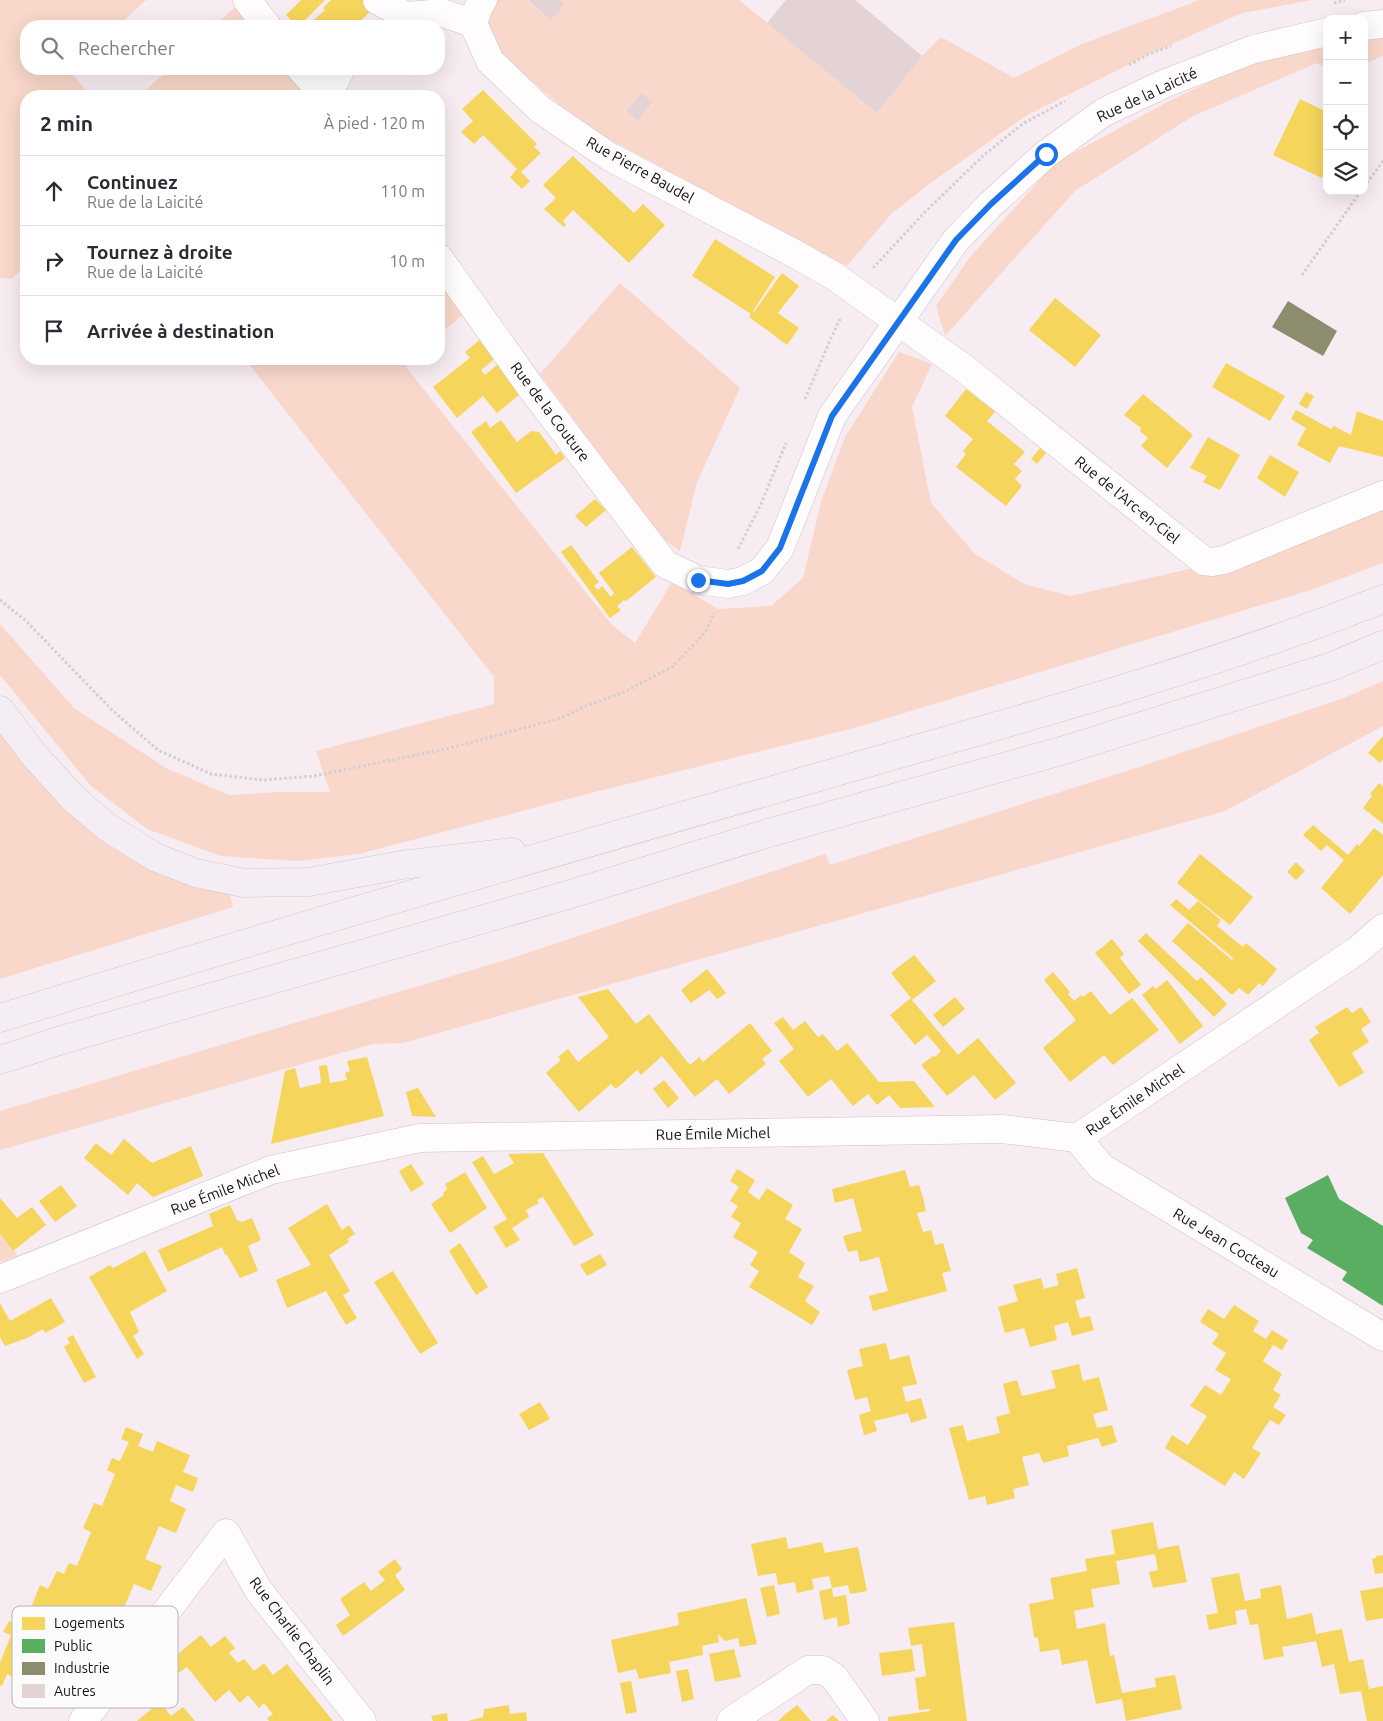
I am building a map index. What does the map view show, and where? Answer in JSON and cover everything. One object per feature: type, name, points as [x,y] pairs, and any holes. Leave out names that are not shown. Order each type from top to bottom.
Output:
[{"type":"highway","points":[[0,1018],[583,844],[1047,712],[1178,672],[1312,627],[1383,599]]},
{"type":"highway","points":[[0,1060],[65,1039],[571,894],[772,832],[1061,751],[1330,667],[1383,645]]},
{"type":"highway","points":[[0,710],[39,761],[74,800],[107,827],[157,858],[196,873],[244,883],[309,882],[401,865],[583,844]]},
{"type":"street","points":[[247,0],[262,20]]},
{"type":"street","name":"Rue Pierre Baudel","points":[[377,0],[397,20]]},
{"type":"street","name":"Rue Pierre Baudel","points":[[404,20],[442,13],[478,11],[490,61],[541,110],[610,157],[834,276],[898,322]]},
{"type":"street","points":[[1368,26],[1383,24]]},
{"type":"street","name":"Rue de la Laicité","points":[[665,564],[698,580],[728,584],[743,581],[762,571],[780,548],[832,416],[956,240],[991,204],[1046,154],[1104,112],[1166,83],[1254,49],[1323,33]]},
{"type":"street","points":[[307,75],[320,90]]},
{"type":"street","points":[[329,90],[338,75]]},
{"type":"street","name":"Rue de la Couture","points":[[445,266],[532,389],[665,564]]},
{"type":"street","name":"Rue de l'Arc-en-Ciel","points":[[898,322],[965,369],[1204,561],[1224,560],[1383,495]]},
{"type":"street","name":"Rue Émile Michel","points":[[0,1278],[271,1170],[420,1138],[1002,1129],[1077,1138],[1358,950],[1383,928]]},
{"type":"street","name":"Rue Jean Cocteau","points":[[1077,1138],[1101,1167],[1383,1337]]},
{"type":"street","name":"Rue Charlie Chaplin","points":[[170,1606],[226,1533],[259,1591],[362,1721]]},
{"type":"street","points":[[731,1721],[808,1670],[823,1670],[834,1677],[864,1721]]},
{"type":"street","name":"Rue Charlie Chaplin","points":[[83,1721],[93,1708]]},
{"type":"path","points":[[1326,4],[1346,0]]},
{"type":"path","points":[[1125,67],[1149,54],[1176,45]]},
{"type":"path","points":[[802,406],[831,338],[855,291],[882,257],[984,155],[1024,123],[1071,98]]},
{"type":"path","points":[[1368,182],[1383,161]]},
{"type":"path","points":[[1302,275],[1358,195]]},
{"type":"path","points":[[0,600],[26,621],[112,710],[158,750],[211,774],[263,780],[314,776],[450,748],[561,718],[586,706],[622,693],[672,667],[705,633],[728,584],[738,546],[761,504],[787,442]]},
{"type":"shaded area","points":[[0,0],[146,0],[124,20],[20,20],[20,75],[74,75],[86,90],[20,90],[20,270],[12,279],[0,278]]},
{"type":"shaded area","points":[[492,0],[530,0],[529,2],[551,19],[563,5],[558,0],[739,0],[877,113],[922,56],[941,37],[1014,78],[1082,44],[1200,0],[1312,0],[1242,13],[1149,54],[1027,115],[932,182],[891,214],[847,266],[586,127],[497,51],[484,26]],"holes":[[[641,93],[653,103],[638,121],[626,111]]]},
{"type":"shaded area","points":[[236,6],[248,20],[221,20]]},
{"type":"shaded area","points":[[1383,36],[1383,56],[1368,62],[1368,60],[1368,37]]},
{"type":"shaded area","points":[[1323,45],[1323,66],[1317,63],[1193,116],[1075,191],[945,336],[936,306],[970,257],[1055,163],[1173,99],[1262,58]]},
{"type":"shaded area","points":[[162,75],[294,75],[307,90],[146,90]]},
{"type":"shaded area","points":[[445,281],[467,312],[445,329]]},
{"type":"shaded area","points":[[620,283],[740,388],[697,482],[680,551],[663,539],[540,374]]},
{"type":"shaded area","points":[[899,352],[932,364],[912,407],[931,503],[974,553],[1024,584],[1070,596],[1194,568],[1205,576],[1213,576],[1383,508],[1383,563],[1311,590],[858,727],[579,796],[359,854],[297,861],[221,856],[147,829],[90,785],[0,675],[0,624],[74,708],[166,768],[229,795],[279,792],[330,792],[316,751],[494,704],[494,677],[250,365],[404,365],[611,624],[635,643],[672,582],[718,609],[771,606],[803,578],[821,502],[845,437]]},
{"type":"shaded area","points":[[1383,681],[1383,726],[1225,811],[403,1043],[373,1044],[0,1150],[0,1111],[509,959],[825,854],[830,865],[1139,767],[1344,698]]},
{"type":"shaded area","points":[[0,732],[70,810],[113,848],[160,875],[230,895],[233,907],[0,979]]},
{"type":"shaded area","points":[[0,1233],[18,1256],[0,1262]]},
{"type":"building: Logements","points":[[301,0],[325,0],[305,20],[291,20],[286,15]]},
{"type":"building: Logements","points":[[331,0],[369,0],[377,5],[361,20],[314,20],[325,10],[323,8]]},
{"type":"building: Logements","points":[[483,90],[537,144],[534,147],[541,153],[521,172],[530,181],[522,189],[510,177],[517,169],[483,135],[474,144],[461,132],[473,121],[462,109]]},
{"type":"building: Logements","points":[[1300,99],[1323,110],[1322,178],[1273,155]]},
{"type":"building: Logements","points":[[573,156],[634,213],[643,204],[665,225],[629,263],[573,210],[563,221],[566,225],[564,227],[544,209],[556,198],[543,185]]},
{"type":"building: Logements","points":[[715,239],[775,277],[754,312],[782,273],[799,286],[778,313],[799,328],[787,345],[749,317],[751,314],[692,276]]},
{"type":"building: Logements","points":[[1055,298],[1101,335],[1075,367],[1029,330]]},
{"type":"building: Logements","points":[[482,338],[497,357],[481,370],[485,375],[503,360],[524,391],[497,413],[483,396],[457,418],[433,387],[470,358],[465,352]]},
{"type":"building: Logements","points":[[1226,363],[1285,396],[1270,421],[1212,387]]},
{"type":"building: Logements","points":[[966,389],[995,412],[987,421],[1025,452],[1014,464],[1022,471],[1015,479],[1022,486],[1006,506],[956,467],[966,454],[963,451],[973,439],[945,416]]},
{"type":"building: Logements","points":[[1306,392],[1314,396],[1307,409],[1299,404]]},
{"type":"building: Logements","points":[[1143,394],[1193,435],[1167,468],[1141,446],[1148,438],[1140,431],[1141,428],[1124,415]]},
{"type":"building: Logements","points":[[1296,410],[1331,429],[1334,426],[1351,435],[1357,411],[1383,421],[1383,457],[1339,446],[1330,463],[1297,445],[1306,428],[1291,419]]},
{"type":"building: Logements","points":[[501,420],[517,442],[531,431],[539,432],[556,455],[560,451],[565,458],[516,493],[471,432],[486,421],[490,428]]},
{"type":"building: Logements","points":[[1208,437],[1240,455],[1220,490],[1203,482],[1207,476],[1190,468]]},
{"type":"building: Logements","points":[[1040,448],[1046,453],[1037,464],[1031,459]]},
{"type":"building: Logements","points":[[1270,455],[1299,472],[1285,497],[1257,478]]},
{"type":"building: Logements","points":[[595,499],[606,510],[586,527],[575,516]]},
{"type":"building: Logements","points":[[571,545],[599,582],[594,586],[598,590],[602,586],[611,597],[614,593],[599,573],[632,547],[656,577],[617,606],[621,610],[610,618],[561,552]]},
{"type":"building: Logements","points":[[1383,736],[1383,759],[1380,763],[1368,753]]},
{"type":"building: Logements","points":[[1379,783],[1383,786],[1383,824],[1363,808],[1372,796],[1370,794]]},
{"type":"building: Logements","points":[[1313,825],[1348,855],[1357,844],[1359,846],[1374,828],[1383,835],[1383,875],[1350,914],[1321,888],[1344,860],[1327,845],[1321,851],[1303,835]]},
{"type":"building: Logements","points":[[1200,854],[1253,897],[1230,925],[1177,883]]},
{"type":"building: Logements","points":[[1296,862],[1305,871],[1296,880],[1287,872]]},
{"type":"building: Logements","points":[[1176,899],[1189,910],[1198,901],[1221,920],[1217,926],[1243,947],[1246,943],[1277,969],[1263,986],[1259,983],[1248,995],[1239,988],[1232,995],[1172,941],[1188,923],[1232,960],[1233,958],[1170,905]]},
{"type":"building: Logements","points":[[1146,933],[1197,981],[1201,977],[1227,1004],[1214,1017],[1138,941]]},
{"type":"building: Logements","points":[[1112,939],[1124,954],[1120,958],[1141,985],[1129,994],[1095,953]]},
{"type":"building: Logements","points":[[914,955],[936,981],[912,1000],[958,1055],[978,1038],[1016,1083],[995,1100],[974,1075],[947,1096],[921,1065],[941,1051],[927,1035],[915,1045],[890,1015],[911,998],[891,973]]},
{"type":"building: Logements","points":[[707,969],[726,993],[717,999],[709,990],[691,1003],[681,990]]},
{"type":"building: Logements","points":[[1053,972],[1070,992],[1068,994],[1074,1001],[1081,995],[1083,997],[1091,991],[1110,1015],[1132,998],[1159,1030],[1113,1065],[1104,1055],[1070,1082],[1043,1048],[1076,1020],[1044,980]]},
{"type":"building: Logements","points":[[1167,980],[1203,1026],[1180,1044],[1142,995],[1153,986],[1156,989]]},
{"type":"building: Logements","points":[[608,989],[636,1024],[649,1014],[690,1065],[699,1057],[703,1062],[750,1023],[772,1051],[762,1059],[766,1064],[729,1094],[717,1079],[695,1097],[662,1056],[641,1075],[637,1070],[616,1089],[611,1084],[579,1112],[546,1073],[561,1060],[558,1057],[568,1049],[578,1062],[609,1037],[578,997]]},
{"type":"building: Logements","points":[[955,997],[965,1009],[943,1027],[933,1015]]},
{"type":"building: Logements","points":[[1347,1007],[1352,1013],[1361,1007],[1371,1022],[1361,1029],[1369,1042],[1352,1053],[1364,1073],[1339,1087],[1309,1040],[1319,1033],[1315,1027]]},
{"type":"building: Logements","points":[[783,1017],[793,1030],[805,1021],[818,1037],[823,1034],[837,1051],[847,1043],[879,1082],[914,1081],[935,1107],[900,1108],[889,1095],[877,1105],[868,1094],[853,1106],[831,1079],[808,1097],[779,1061],[794,1049],[774,1023]]},
{"type":"building: Logements","points":[[367,1057],[384,1116],[271,1144],[285,1071],[295,1068],[300,1088],[321,1083],[319,1066],[327,1065],[330,1083],[347,1080],[345,1073],[350,1071],[347,1061]]},
{"type":"building: Logements","points":[[664,1080],[679,1098],[668,1108],[653,1089]]},
{"type":"building: Logements","points":[[418,1088],[436,1117],[412,1116],[406,1092]]},
{"type":"building: Logements","points":[[124,1139],[152,1163],[191,1146],[203,1176],[153,1197],[137,1183],[128,1195],[84,1158],[96,1143],[111,1155]]},
{"type":"building: Logements","points":[[543,1153],[594,1235],[574,1246],[543,1197],[537,1200],[539,1203],[526,1210],[529,1217],[512,1228],[520,1240],[506,1248],[493,1227],[507,1219],[472,1162],[483,1156],[494,1174],[514,1163],[508,1154]]},
{"type":"building: Logements","points":[[411,1164],[424,1184],[411,1192],[399,1171]]},
{"type":"building: Logements","points":[[737,1169],[755,1180],[748,1192],[759,1200],[767,1188],[793,1205],[785,1219],[802,1229],[789,1252],[805,1263],[798,1277],[814,1286],[805,1301],[820,1312],[812,1325],[749,1287],[759,1271],[750,1265],[758,1252],[733,1237],[741,1223],[731,1217],[738,1206],[730,1201],[739,1187],[730,1181]]},
{"type":"building: Logements","points":[[905,1170],[910,1187],[919,1185],[923,1198],[926,1211],[917,1213],[923,1232],[931,1230],[935,1245],[943,1243],[951,1271],[942,1273],[947,1291],[873,1311],[869,1296],[888,1291],[879,1257],[860,1262],[857,1250],[848,1252],[843,1236],[862,1231],[853,1198],[835,1203],[832,1189]]},
{"type":"building: Logements","points":[[465,1172],[487,1208],[450,1233],[431,1204],[444,1195],[443,1193],[447,1189],[445,1184]]},
{"type":"building: Logements","points":[[61,1185],[77,1206],[55,1222],[39,1201]]},
{"type":"building: Logements","points":[[0,1198],[17,1218],[32,1207],[46,1225],[13,1251],[0,1233]]},
{"type":"building: Logements","points":[[327,1204],[342,1230],[349,1225],[355,1234],[347,1239],[349,1242],[329,1255],[350,1291],[343,1295],[357,1318],[346,1325],[326,1291],[287,1308],[276,1280],[311,1265],[288,1228]]},
{"type":"building: Logements","points":[[230,1205],[237,1220],[242,1222],[252,1218],[261,1240],[248,1246],[258,1271],[240,1278],[222,1247],[168,1272],[158,1250],[213,1226],[209,1214]]},
{"type":"building: Logements","points":[[460,1243],[488,1287],[476,1295],[449,1251]]},
{"type":"building: Logements","points":[[145,1251],[167,1291],[130,1312],[139,1332],[133,1336],[144,1354],[137,1359],[89,1277],[110,1265],[113,1268]]},
{"type":"building: Logements","points":[[600,1254],[607,1265],[587,1276],[580,1265]]},
{"type":"building: Logements","points":[[1077,1268],[1085,1298],[1075,1301],[1080,1318],[1090,1316],[1094,1330],[1072,1336],[1068,1322],[1054,1326],[1057,1340],[1030,1347],[1024,1328],[1005,1333],[998,1307],[1018,1301],[1013,1285],[1041,1278],[1044,1289],[1059,1285],[1056,1274]]},
{"type":"building: Logements","points":[[393,1271],[438,1343],[420,1354],[374,1282]]},
{"type":"building: Logements","points":[[51,1298],[65,1322],[45,1333],[43,1329],[27,1338],[5,1346],[0,1337],[0,1303],[10,1321]]},
{"type":"building: Logements","points":[[1234,1305],[1259,1321],[1253,1331],[1266,1339],[1272,1330],[1288,1340],[1282,1350],[1273,1345],[1263,1361],[1282,1374],[1273,1390],[1281,1395],[1273,1407],[1286,1415],[1279,1425],[1270,1420],[1260,1435],[1252,1448],[1261,1453],[1244,1479],[1234,1472],[1225,1486],[1165,1448],[1172,1435],[1188,1445],[1207,1416],[1190,1406],[1205,1385],[1221,1395],[1231,1379],[1215,1370],[1226,1353],[1212,1344],[1219,1334],[1200,1322],[1208,1309],[1224,1319]]},
{"type":"building: Logements","points":[[73,1335],[96,1377],[84,1383],[64,1347],[70,1343],[67,1338]]},
{"type":"building: Logements","points":[[886,1343],[890,1360],[909,1355],[917,1384],[902,1387],[906,1402],[921,1398],[927,1418],[911,1423],[908,1413],[874,1421],[877,1431],[864,1435],[859,1415],[871,1411],[867,1397],[855,1400],[847,1370],[863,1366],[859,1349]]},
{"type":"building: Logements","points":[[1079,1364],[1083,1381],[1099,1377],[1108,1410],[1093,1414],[1097,1428],[1112,1425],[1117,1442],[1102,1447],[1098,1438],[1067,1446],[1069,1456],[1043,1463],[1039,1453],[1022,1457],[1029,1485],[1013,1489],[1015,1498],[987,1505],[985,1496],[969,1500],[949,1428],[963,1425],[967,1441],[1000,1433],[996,1417],[1010,1413],[1003,1384],[1017,1380],[1022,1396],[1056,1388],[1051,1371]]},
{"type":"building: Logements","points":[[540,1402],[550,1419],[529,1430],[519,1414]]},
{"type":"building: Logements","points":[[126,1427],[143,1434],[138,1446],[153,1452],[157,1441],[190,1455],[183,1472],[198,1478],[193,1492],[176,1485],[170,1501],[186,1509],[176,1533],[159,1526],[145,1559],[162,1566],[151,1591],[134,1584],[125,1606],[32,1606],[40,1585],[48,1589],[57,1571],[64,1574],[69,1563],[77,1566],[91,1532],[83,1528],[94,1503],[102,1506],[115,1474],[107,1470],[112,1458],[120,1461],[129,1442],[121,1439]]},
{"type":"building: Logements","points":[[1153,1522],[1158,1549],[1179,1545],[1187,1582],[1153,1588],[1149,1572],[1158,1570],[1155,1554],[1116,1561],[1120,1584],[1091,1589],[1094,1607],[1074,1611],[1077,1629],[1105,1623],[1110,1656],[1114,1655],[1122,1693],[1156,1687],[1155,1678],[1175,1675],[1182,1709],[1126,1721],[1122,1699],[1096,1704],[1087,1660],[1062,1665],[1059,1649],[1040,1652],[1038,1638],[1034,1637],[1029,1604],[1054,1599],[1050,1578],[1087,1571],[1085,1559],[1115,1554],[1111,1530]]},
{"type":"building: Logements","points":[[786,1537],[788,1549],[822,1542],[825,1553],[858,1547],[867,1591],[850,1594],[848,1585],[832,1588],[829,1576],[812,1579],[814,1589],[797,1593],[795,1582],[778,1585],[776,1573],[758,1576],[751,1544]]},
{"type":"building: Logements","points":[[1383,1555],[1383,1573],[1375,1574],[1372,1559]]},
{"type":"building: Logements","points":[[395,1559],[402,1569],[395,1575],[405,1590],[343,1636],[336,1625],[350,1615],[340,1599],[364,1582],[371,1591],[385,1580],[378,1572]]},
{"type":"building: Logements","points":[[1239,1573],[1245,1601],[1261,1598],[1260,1589],[1281,1585],[1287,1619],[1312,1613],[1316,1634],[1342,1629],[1349,1662],[1363,1659],[1369,1689],[1383,1686],[1383,1721],[1367,1721],[1361,1691],[1340,1694],[1334,1664],[1322,1667],[1316,1641],[1282,1647],[1284,1656],[1264,1660],[1258,1624],[1250,1625],[1246,1609],[1235,1611],[1237,1624],[1209,1630],[1206,1615],[1218,1613],[1211,1578]]},
{"type":"building: Logements","points":[[774,1585],[780,1614],[767,1617],[760,1588]]},
{"type":"building: Logements","points":[[1383,1587],[1383,1618],[1366,1621],[1360,1591]]},
{"type":"building: Logements","points":[[832,1588],[833,1597],[846,1595],[850,1624],[838,1627],[837,1617],[824,1620],[819,1591]]},
{"type":"building: Logements","points":[[746,1598],[757,1644],[740,1647],[738,1638],[725,1641],[718,1634],[719,1642],[702,1646],[703,1655],[669,1662],[671,1673],[639,1679],[636,1669],[618,1673],[611,1640],[679,1625],[677,1613]]},
{"type":"building: Logements","points":[[9,1621],[12,1622],[12,1676],[7,1674],[2,1686],[0,1685],[0,1663],[11,1635],[3,1632]]},
{"type":"building: Logements","points":[[954,1622],[967,1721],[888,1721],[888,1717],[930,1711],[930,1709],[919,1710],[915,1678],[926,1676],[922,1644],[911,1646],[908,1628]]},
{"type":"building: Logements","points":[[201,1635],[211,1647],[225,1636],[235,1648],[229,1653],[238,1663],[244,1659],[254,1671],[264,1663],[273,1675],[287,1664],[333,1721],[269,1721],[267,1718],[273,1714],[264,1703],[259,1708],[248,1695],[240,1703],[229,1690],[215,1702],[187,1667],[178,1673],[178,1654]]},
{"type":"building: Logements","points":[[734,1649],[741,1677],[715,1682],[709,1654]]},
{"type":"building: Logements","points":[[912,1649],[915,1671],[882,1676],[879,1653]]},
{"type":"building: Logements","points":[[688,1669],[694,1699],[682,1702],[676,1671]]},
{"type":"building: Logements","points":[[631,1681],[637,1712],[626,1714],[620,1683]]},
{"type":"building: Logements","points":[[509,1705],[510,1714],[526,1712],[527,1721],[468,1721],[483,1717],[484,1709]]},
{"type":"building: Logements","points":[[797,1705],[811,1721],[778,1721],[787,1713]]},
{"type":"building: Logements","points":[[183,1707],[195,1721],[137,1721],[153,1708],[165,1708],[171,1716]]},
{"type":"building: Logements","points":[[447,1713],[448,1721],[433,1721],[431,1716]]},
{"type":"building: Logements","points":[[833,1715],[839,1721],[826,1721]]},
{"type":"building: Public","points":[[1328,1175],[1339,1199],[1383,1226],[1383,1306],[1342,1280],[1347,1272],[1307,1248],[1313,1240],[1301,1233],[1285,1198]]},
{"type":"building: Industrie","points":[[1288,301],[1337,331],[1323,356],[1272,327]]},
{"type":"building: Autres","points":[[530,0],[558,0],[564,4],[551,20]]},
{"type":"building: Autres","points":[[786,0],[855,0],[922,56],[877,113],[767,23]]},
{"type":"building: Autres","points":[[641,93],[653,102],[638,121],[626,111]]},
{"type":"route","points":[[698,580],[728,584],[743,581],[762,571],[780,548],[832,416],[956,240],[991,204],[1046,154]]}]
